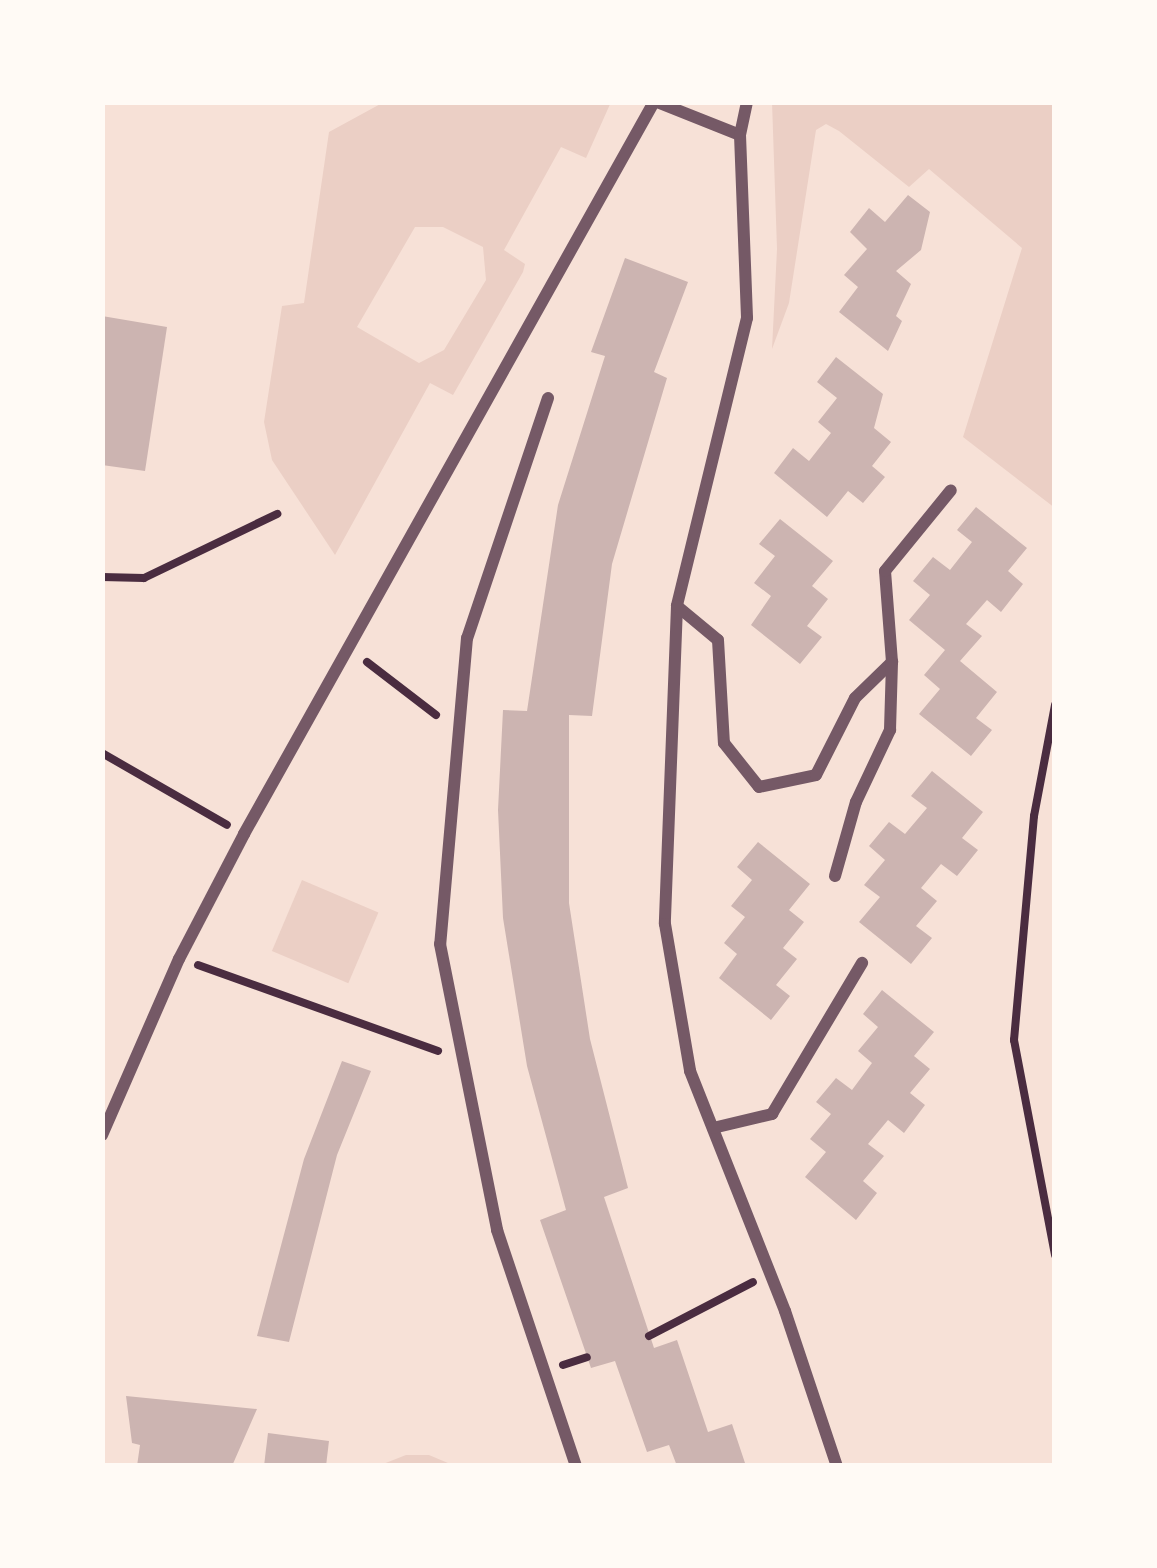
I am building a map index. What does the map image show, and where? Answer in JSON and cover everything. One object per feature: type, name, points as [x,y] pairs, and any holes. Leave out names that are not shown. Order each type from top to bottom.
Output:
[{"type":"street","points":[[102,1135],[179,958],[244,835],[656,102],[740,134]]},
{"type":"street","points":[[747,102],[740,134],[747,318],[677,606],[665,924],[690,1071],[770,1274],[837,1466]]},
{"type":"street","points":[[548,398],[467,638],[440,944],[497,1230],[576,1466]]},
{"type":"street","points":[[836,876],[856,802],[890,730],[892,662],[885,571],[951,490]]},
{"type":"street","points":[[677,606],[718,640],[724,743],[759,787],[816,775],[855,698],[892,662]]},
{"type":"street","points":[[713,1128],[772,1114],[862,963]]},
{"type":"path","points":[[102,578],[144,578],[277,514]]},
{"type":"path","points":[[344,651],[374,665],[459,734]]},
{"type":"path","points":[[1055,705],[1034,816],[1015,1040],[1055,1255]]},
{"type":"path","points":[[102,753],[244,835]]},
{"type":"path","points":[[179,958],[463,1060]]},
{"type":"path","points":[[649,1336],[770,1274]]},
{"type":"shaded area","points":[[384,102],[611,102],[586,158],[561,147],[504,250],[525,264],[523,272],[453,395],[430,383],[335,555],[272,460],[264,422],[282,306],[304,303],[329,132]],"holes":[[[415,227],[443,227],[483,247],[486,280],[444,350],[419,363],[357,327]]]},
{"type":"shaded area","points":[[772,102],[1055,102],[1055,508],[963,437],[1022,248],[929,169],[909,187],[839,131],[826,124],[816,130],[789,303],[772,349],[777,249]]},
{"type":"shaded area","points":[[302,880],[378,912],[348,983],[272,951]]},
{"type":"shaded area","points":[[406,1455],[429,1455],[455,1466],[378,1466]]},
{"type":"building","points":[[908,195],[930,212],[921,250],[896,271],[911,284],[896,316],[902,321],[888,351],[839,312],[858,287],[844,275],[867,249],[850,232],[869,208],[885,222]]},
{"type":"building","points":[[625,258],[688,282],[654,372],[667,378],[612,564],[592,716],[569,715],[569,903],[590,1039],[628,1188],[604,1197],[654,1348],[677,1340],[708,1432],[732,1424],[746,1466],[677,1466],[669,1445],[647,1452],[615,1361],[591,1368],[540,1220],[566,1210],[527,1066],[503,918],[498,810],[503,710],[527,711],[558,505],[605,356],[591,352]]},
{"type":"building","points":[[102,316],[167,327],[145,471],[102,465]]},
{"type":"building","points":[[836,357],[883,394],[874,428],[891,442],[872,466],[885,477],[863,503],[848,491],[827,517],[774,473],[793,448],[809,461],[831,433],[818,422],[837,398],[817,382]]},
{"type":"building","points":[[976,507],[1027,548],[1008,571],[1023,584],[1001,612],[987,600],[966,624],[982,636],[960,661],[997,692],[976,718],[992,730],[971,756],[919,714],[940,689],[924,675],[945,650],[909,620],[930,595],[913,581],[933,557],[950,570],[972,542],[957,530]]},
{"type":"building","points":[[780,519],[833,561],[812,586],[828,599],[807,626],[822,637],[800,664],[751,625],[771,596],[754,583],[775,556],[759,544]]},
{"type":"building","points":[[932,771],[983,812],[962,838],[978,850],[957,876],[941,864],[921,888],[937,901],[916,926],[932,938],[911,964],[859,922],[880,897],[864,885],[885,860],[869,846],[889,822],[905,834],[927,808],[911,796]]},
{"type":"building","points":[[758,842],[810,884],[789,910],[804,922],[783,948],[797,959],[776,985],[790,996],[771,1020],[719,978],[737,954],[724,943],[745,917],[731,906],[752,880],[737,867]]},
{"type":"building","points":[[882,990],[934,1032],[914,1056],[930,1069],[910,1093],[925,1105],[904,1133],[888,1120],[868,1144],[884,1156],[863,1181],[877,1193],[856,1220],[805,1177],[826,1152],[810,1139],[831,1114],[816,1102],[836,1078],[852,1090],[872,1063],[858,1051],[878,1027],[863,1014]]},
{"type":"building","points":[[342,1061],[371,1071],[337,1155],[289,1342],[257,1336],[304,1159]]},
{"type":"building","points":[[126,1396],[257,1409],[232,1466],[137,1466],[140,1445],[132,1443]]},
{"type":"building","points":[[268,1433],[329,1441],[326,1466],[264,1466]]}]
